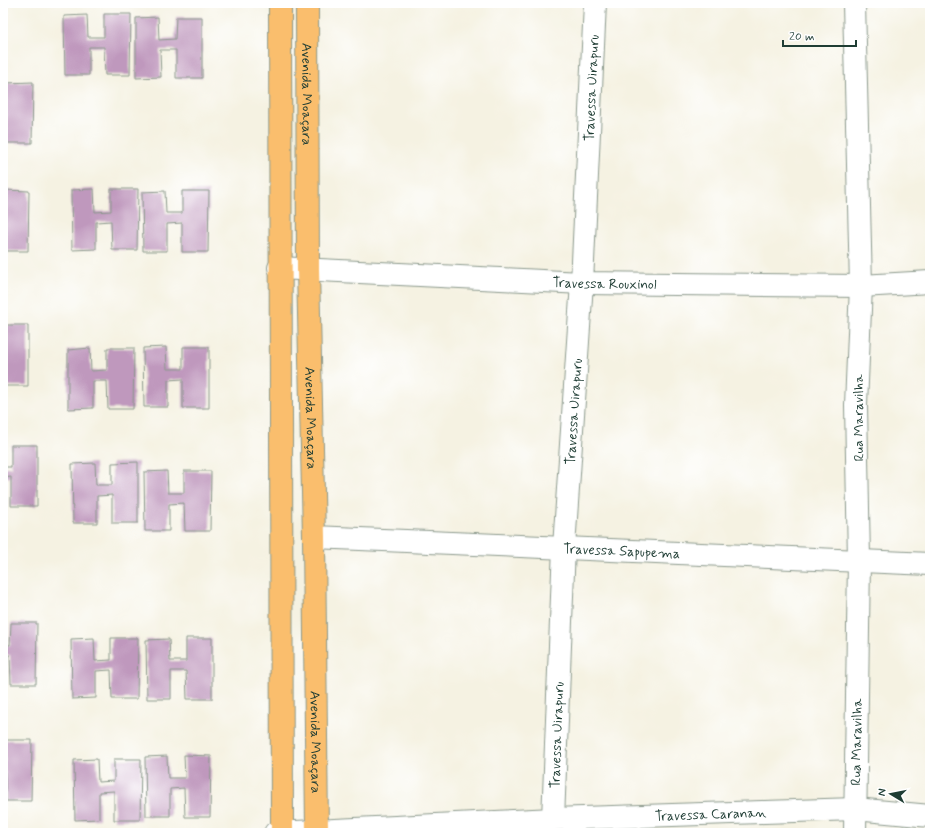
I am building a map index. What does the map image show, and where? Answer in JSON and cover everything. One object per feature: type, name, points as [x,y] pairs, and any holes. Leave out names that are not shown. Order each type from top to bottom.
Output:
[{"type":"main road","name":"Avenida Moaçara","points":[[280,3],[282,833]]},
{"type":"main road","name":"Avenida Moaçara","points":[[307,3],[308,269],[314,537],[317,832]]},
{"type":"street","name":"Travessa Uirapuru","points":[[553,819],[564,547],[582,283],[595,3]]},
{"type":"street","name":"Rua Maravilha","points":[[854,3],[861,286],[856,405],[859,560],[855,833]]},
{"type":"street","name":"Travessa Rouxinol","points":[[280,268],[582,283],[861,286],[930,282]]},
{"type":"street","name":"Travessa Sapupema","points":[[314,537],[930,564]]},
{"type":"street","name":"Travessa Caranan","points":[[275,833],[553,819],[855,809],[930,816]]},
{"type":"building","points":[[104,14],[131,14],[130,75],[105,75],[104,47],[89,47],[89,75],[65,75],[64,16],[87,15],[88,37],[104,37]]},
{"type":"building","points":[[158,17],[159,40],[175,39],[176,17],[202,17],[202,78],[176,78],[176,50],[160,50],[161,77],[136,78],[136,18]]},
{"type":"building","points":[[33,82],[32,143],[7,143],[6,115],[3,115],[3,105],[6,105],[6,83]]},
{"type":"building","points":[[94,189],[95,212],[111,211],[111,189],[138,189],[137,250],[112,250],[111,221],[96,222],[96,249],[72,250],[71,190]]},
{"type":"building","points":[[3,190],[29,191],[28,251],[3,251]]},
{"type":"building","points":[[165,191],[166,213],[182,213],[182,191],[209,191],[208,252],[182,252],[182,223],[167,224],[167,251],[143,251],[142,192]]},
{"type":"building","points":[[3,325],[28,325],[28,386],[3,386]]},
{"type":"building","points":[[166,347],[167,369],[183,369],[183,347],[209,347],[209,408],[183,408],[183,379],[168,380],[168,407],[144,407],[143,348]]},
{"type":"building","points":[[90,348],[91,371],[107,370],[107,348],[134,348],[133,409],[108,409],[107,381],[93,381],[93,408],[68,409],[68,350]]},
{"type":"building","points":[[11,445],[37,445],[37,506],[11,506],[11,477],[3,478],[3,467],[11,467]]},
{"type":"building","points":[[138,462],[138,523],[112,523],[112,495],[97,496],[97,523],[73,523],[72,464],[95,463],[96,485],[112,485],[112,463]]},
{"type":"building","points":[[167,471],[168,493],[184,493],[184,471],[211,471],[210,531],[185,531],[184,503],[169,504],[169,531],[145,531],[144,472]]},
{"type":"building","points":[[11,623],[37,623],[36,684],[11,684],[10,655],[3,656],[3,645],[10,645]]},
{"type":"building","points":[[94,638],[95,661],[111,660],[111,638],[138,638],[137,699],[112,699],[111,670],[96,671],[96,698],[72,699],[71,639]]},
{"type":"building","points":[[186,638],[212,638],[212,699],[187,699],[186,671],[171,671],[171,699],[147,699],[146,640],[169,639],[170,661],[186,661]]},
{"type":"building","points":[[5,740],[32,740],[31,801],[6,801],[5,772],[3,772],[3,762],[5,762]]},
{"type":"building","points":[[184,755],[211,756],[210,817],[185,817],[184,788],[170,789],[170,816],[146,816],[145,757],[167,756],[168,778],[185,778]]},
{"type":"building","points":[[97,759],[98,782],[114,781],[114,759],[141,759],[140,820],[114,820],[114,791],[99,792],[99,819],[75,820],[74,760]]}]
